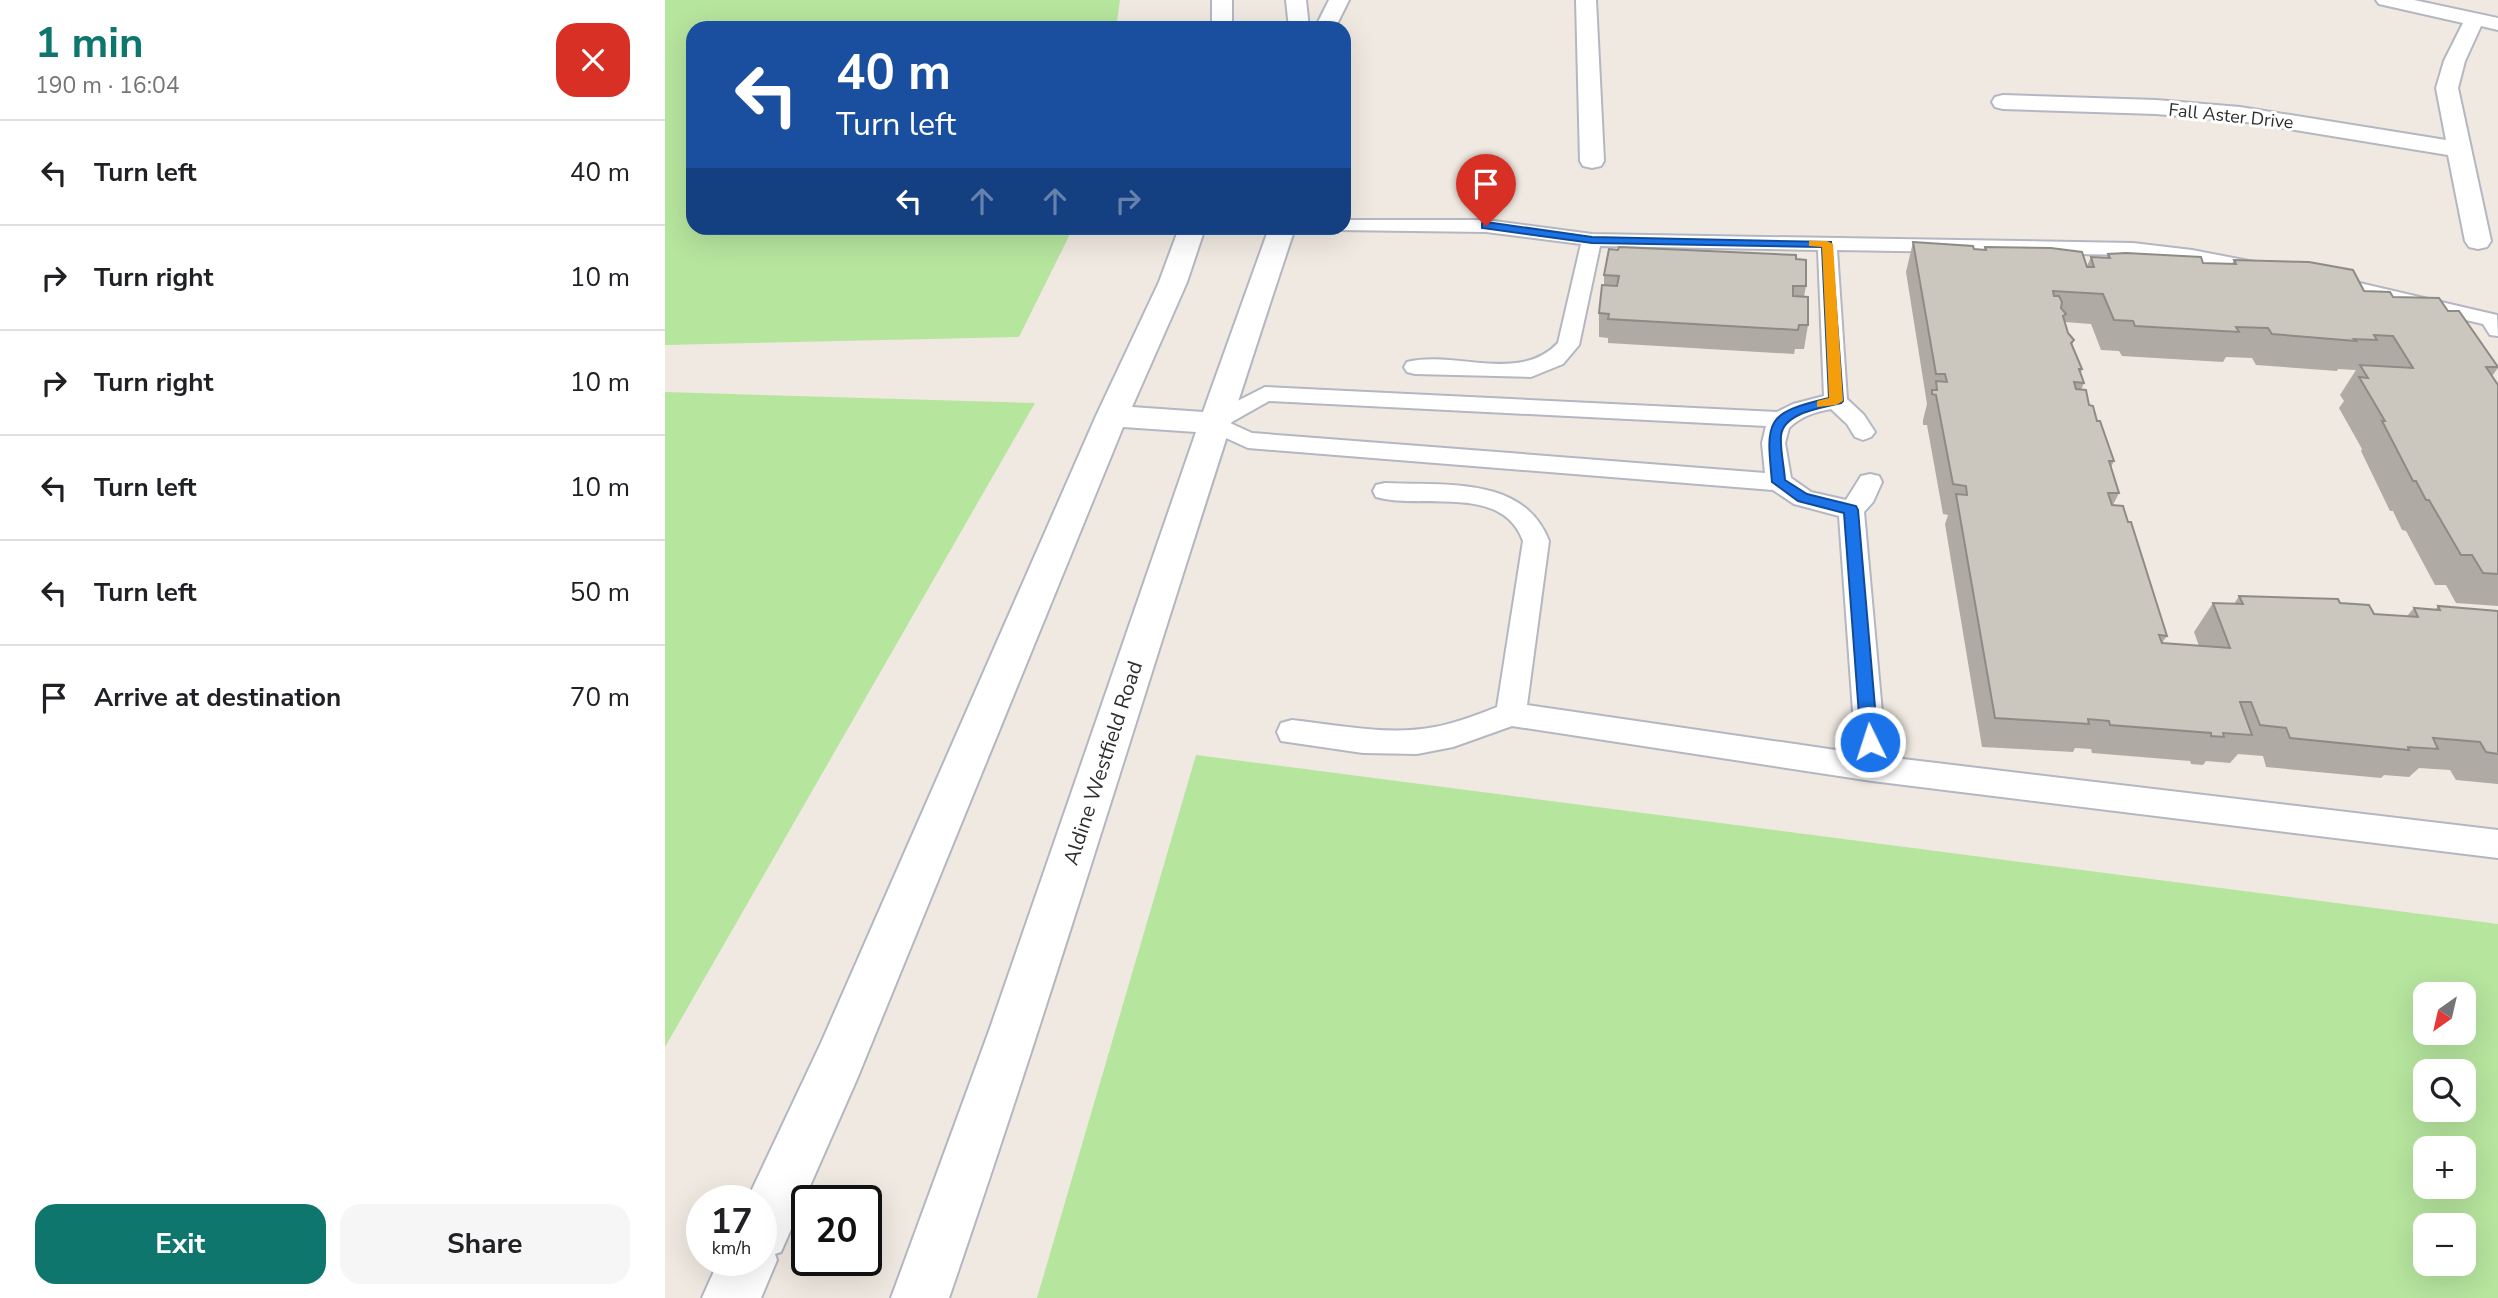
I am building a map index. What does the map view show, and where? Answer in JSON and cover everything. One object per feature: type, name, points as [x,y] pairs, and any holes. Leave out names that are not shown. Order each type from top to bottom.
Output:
[{"type":"main road","points":[[1222,21],[1223,0]]},
{"type":"main road","points":[[1296,0],[1298,21]]},
{"type":"main road","points":[[1328,21],[1339,0]]},
{"type":"main road","points":[[1586,0],[1592,161]]},
{"type":"main road","points":[[2386,0],[2486,22]]},
{"type":"main road","points":[[2478,241],[2447,88],[2459,46],[2486,22]]},
{"type":"main road","name":"Fall Aster Drive","points":[[2003,102],[2156,107],[2240,114],[2458,149]]},
{"type":"main road","points":[[777,1197],[845,1049],[1112,416],[1173,282],[1190,235]]},
{"type":"main road","name":"Aldine Westfield Road","points":[[920,1298],[959,1193],[1101,770],[1212,423],[1279,235]]},
{"type":"main road","points":[[1112,416],[1212,423]]},
{"type":"main road","points":[[731,1298],[741,1276]]},
{"type":"lane","points":[[1351,226],[1486,226],[1592,240],[2133,249],[2192,256],[2392,295],[2490,319],[2498,330]]},
{"type":"lane","points":[[1415,366],[1531,370],[1555,359],[1568,345],[1592,240]]},
{"type":"lane","points":[[1827,244],[1836,401],[1856,420],[1863,432]]},
{"type":"lane","points":[[1212,423],[1265,394],[1783,419]]},
{"type":"lane","points":[[1779,482],[1774,433],[1783,419],[1802,408],[1836,401]]},
{"type":"lane","points":[[1212,423],[1248,440],[1779,482],[1803,498],[1851,510]]},
{"type":"lane","points":[[1870,482],[1864,496],[1851,510],[1872,768]]},
{"type":"lane","points":[[1385,491],[1490,498],[1515,510],[1530,525],[1536,541],[1511,714]]},
{"type":"lane","points":[[1292,732],[1399,742],[1431,740],[1466,732],[1511,714],[1872,768],[2498,844]]},
{"type":"green space","points":[[665,0],[1120,0],[1117,21],[686,21],[686,235],[1070,235],[1019,337],[665,345]]},
{"type":"green space","points":[[665,392],[1035,403],[665,1047]]},
{"type":"green space","points":[[1196,755],[2498,924],[2498,1298],[1037,1298]]},
{"type":"building","points":[[1913,242],[1973,246],[1974,249],[1986,250],[1985,247],[2051,248],[2082,252],[2087,267],[2094,267],[2091,257],[2110,258],[2108,254],[2126,253],[2201,257],[2203,263],[2236,264],[2234,260],[2309,262],[2353,270],[2364,291],[2390,292],[2393,297],[2439,298],[2448,311],[2459,311],[2498,367],[2486,367],[2498,385],[2498,574],[2483,573],[2472,555],[2461,555],[2429,500],[2426,500],[2416,481],[2413,481],[2382,421],[2385,421],[2359,377],[2368,378],[2360,365],[2413,368],[2393,336],[2374,335],[2377,340],[2354,339],[2356,341],[2272,334],[2268,328],[2236,327],[2239,332],[2135,326],[2133,321],[2114,320],[2103,294],[2053,291],[2054,296],[2059,296],[2062,302],[2061,308],[2066,314],[2063,316],[2068,333],[2074,340],[2071,343],[2082,369],[2079,369],[2084,383],[2074,382],[2076,389],[2086,390],[2089,405],[2093,406],[2097,421],[2100,421],[2114,461],[2109,461],[2119,493],[2108,493],[2112,505],[2123,506],[2128,522],[2131,522],[2167,636],[2159,635],[2162,643],[2230,648],[2213,603],[2243,604],[2239,596],[2338,599],[2340,603],[2369,605],[2374,614],[2418,617],[2414,608],[2440,610],[2438,606],[2498,611],[2498,754],[2486,752],[2480,742],[2433,738],[2438,749],[2408,747],[2409,750],[2290,738],[2286,728],[2260,725],[2251,702],[2240,702],[2252,735],[2223,733],[2224,737],[2211,736],[2211,733],[2110,725],[2109,721],[2088,719],[2089,724],[1995,718],[1956,494],[1967,495],[1966,486],[1953,484],[1936,395],[1932,394],[1932,390],[1937,390],[1936,381],[1947,382],[1945,374],[1936,374]]},
{"type":"building","points":[[1619,247],[1796,255],[1796,259],[1806,260],[1806,286],[1793,286],[1793,296],[1808,297],[1808,325],[1799,325],[1798,330],[1608,319],[1609,314],[1599,313],[1602,285],[1617,286],[1619,276],[1604,275],[1609,249],[1618,250]]},
{"type":"slow traffic","points":[[1813,244],[1827,244],[1836,401],[1821,404]]},
{"type":"route","points":[[1486,226],[1592,240],[1827,244],[1836,401],[1802,408],[1783,419],[1774,433],[1779,482],[1803,498],[1851,510],[1870,742]]}]
